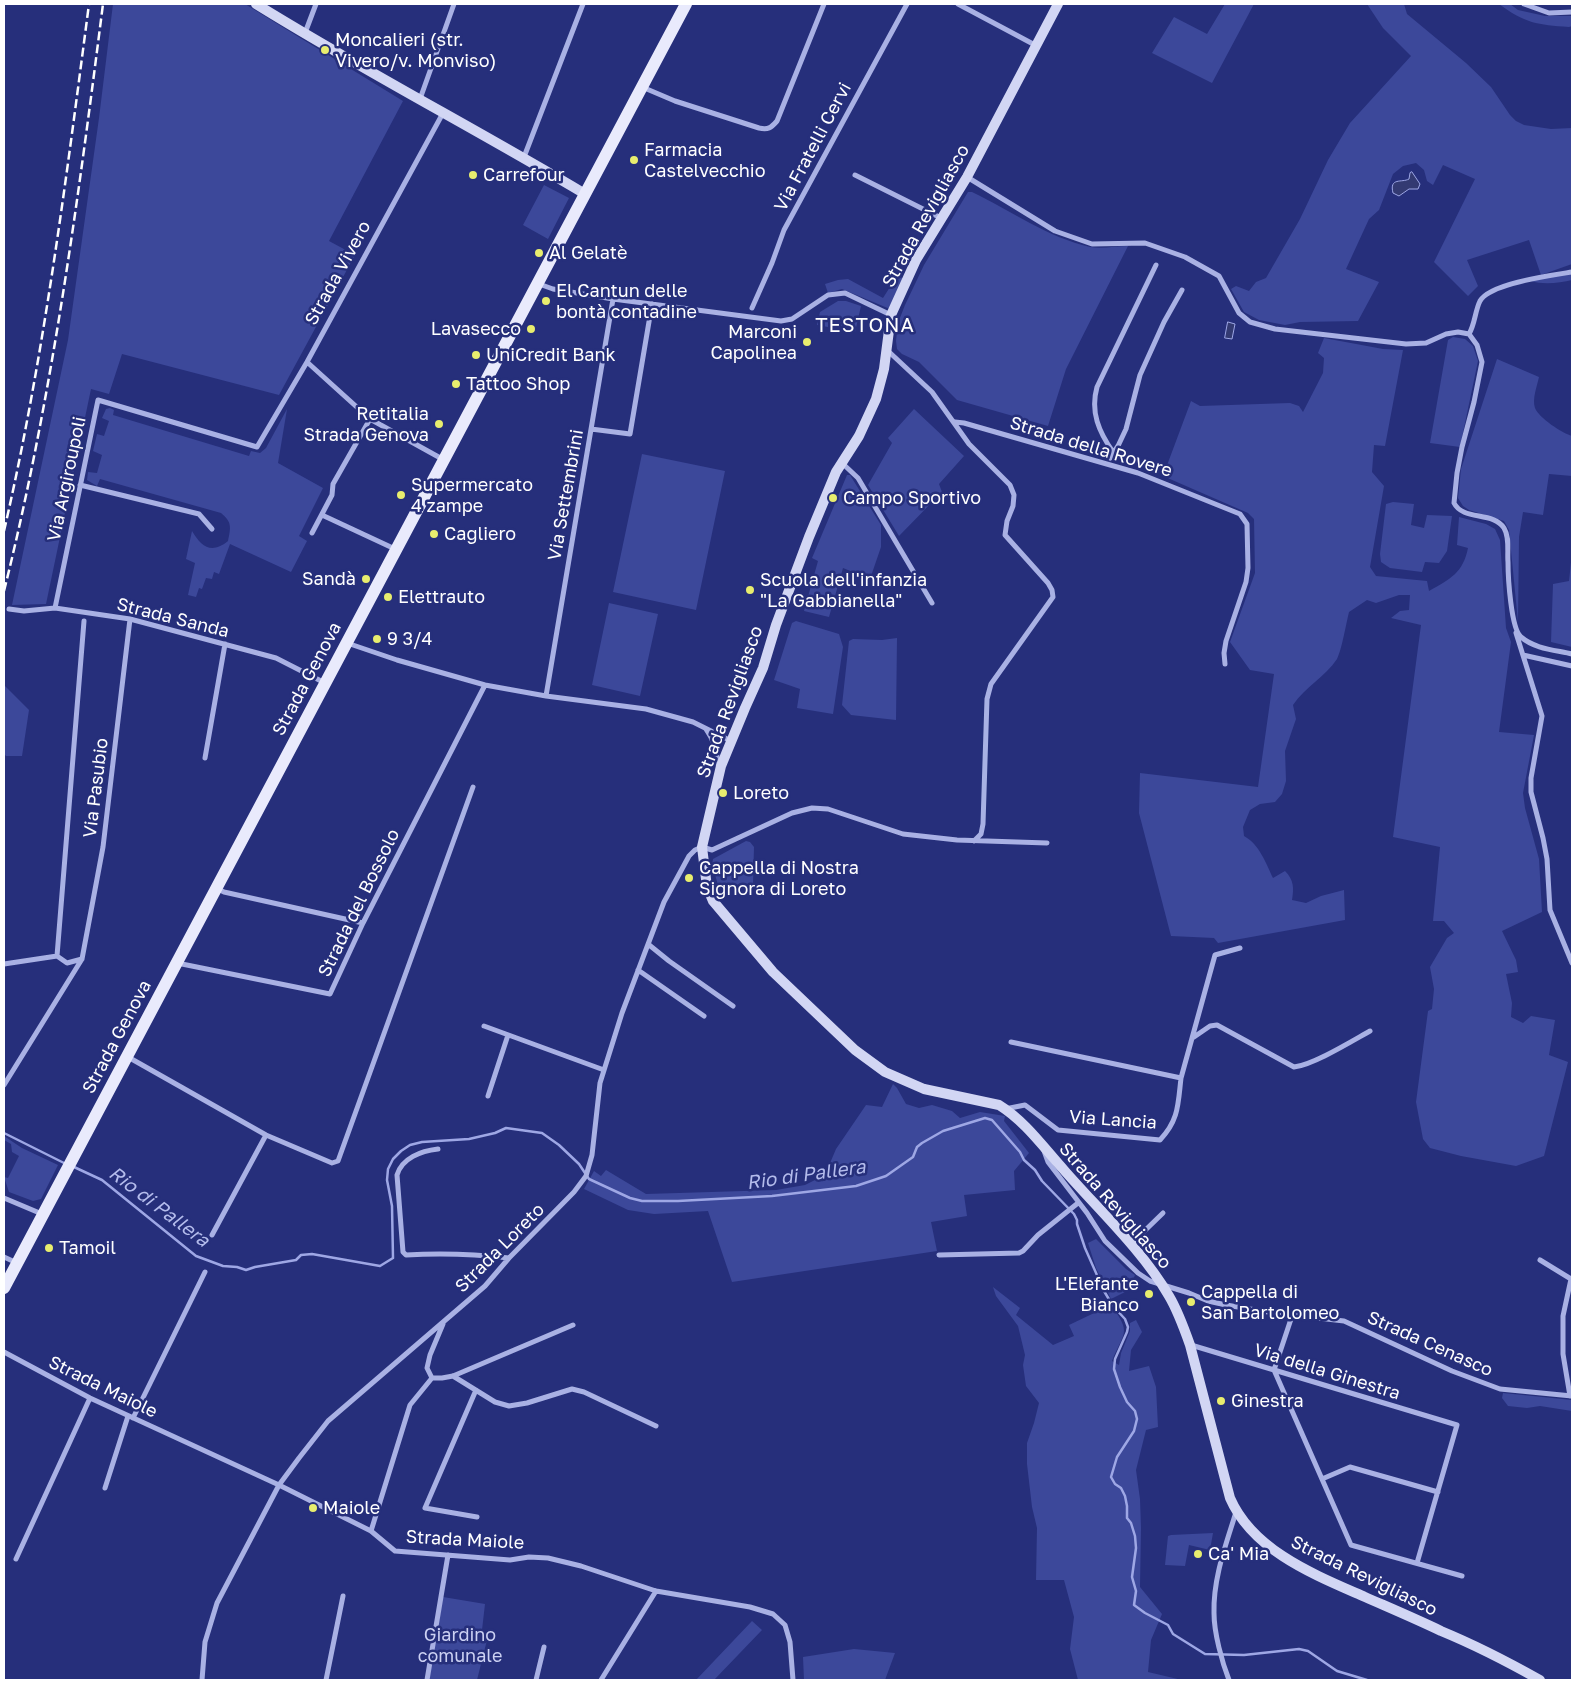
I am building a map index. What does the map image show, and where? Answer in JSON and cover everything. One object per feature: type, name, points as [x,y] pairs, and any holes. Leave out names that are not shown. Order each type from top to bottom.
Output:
[{"type":"main road","name":"Strada Genova","points":[[4,1288],[686,4]]},
{"type":"street","points":[[256,4],[305,34],[524,157],[585,194]]},
{"type":"street","points":[[305,34],[316,4]]},
{"type":"street","points":[[420,99],[454,4]]},
{"type":"street","points":[[524,157],[583,4]]},
{"type":"street","points":[[642,87],[674,100],[759,128],[766,129],[772,127],[777,121],[824,4]]},
{"type":"street","name":"Via Fratelli Cervi","points":[[752,308],[784,230],[907,4]]},
{"type":"street","points":[[958,4],[1035,45]]},
{"type":"street","name":"Strada Revigliasco","points":[[1058,4],[967,178],[916,260],[891,314],[884,370],[876,399],[859,436],[836,472],[776,625],[763,668],[731,741],[719,774],[702,847],[707,887],[714,901],[773,972],[855,1050],[885,1072],[924,1089],[999,1105],[1005,1109],[1043,1146],[1131,1245],[1163,1286],[1184,1326],[1224,1481],[1236,1512],[1264,1542],[1280,1555],[1303,1569],[1444,1632],[1540,1680]]},
{"type":"street","points":[[1524,4],[1549,13],[1572,12]]},
{"type":"street","name":"Strada Vivero","points":[[257,447],[307,362],[444,113]]},
{"type":"street","points":[[855,175],[898,198],[916,204],[942,219]]},
{"type":"street","points":[[967,178],[1055,231],[1092,244],[1145,243],[1185,257],[1219,276],[1238,313],[1250,322],[1275,330],[1406,344],[1426,342],[1446,334],[1458,332],[1469,334],[1477,344],[1482,362],[1462,447],[1454,503],[1461,511],[1497,521],[1504,527],[1507,536],[1509,584],[1516,630],[1542,716],[1530,792],[1547,859],[1550,910],[1572,963]]},
{"type":"street","points":[[1156,265],[1097,387],[1094,397],[1094,412],[1104,440],[1112,455],[1126,429],[1140,375],[1164,322],[1182,290]]},
{"type":"street","points":[[1469,334],[1473,328],[1480,301],[1484,295],[1509,284],[1547,275],[1572,272]]},
{"type":"street","points":[[538,284],[553,289],[613,299],[782,320],[792,319],[828,295],[845,293],[891,314]]},
{"type":"street","name":"Via Settembrini","points":[[546,696],[613,299]]},
{"type":"street","points":[[591,428],[630,434],[652,304]]},
{"type":"street","points":[[887,350],[932,392],[969,444],[1010,485],[1014,500],[1007,521],[1005,535],[1048,583],[1052,590],[1053,597],[991,684],[988,692],[983,824],[981,834],[974,841]]},
{"type":"street","points":[[307,362],[370,419],[444,460]]},
{"type":"street","name":"Via Argiroupoli","points":[[55,608],[98,400],[257,447]]},
{"type":"street","points":[[312,533],[332,495],[333,484],[370,419]]},
{"type":"street","name":"Strada della Rovere","points":[[955,422],[1138,473],[1240,514],[1247,524],[1248,568],[1246,582],[1226,641],[1225,664]]},
{"type":"street","points":[[842,462],[858,478],[932,603]]},
{"type":"street","points":[[80,485],[199,514],[212,529]]},
{"type":"street","points":[[322,515],[395,549]]},
{"type":"street","name":"Strada Sanda","points":[[8,609],[24,611],[55,608],[130,619],[276,658],[325,683]]},
{"type":"street","name":"Via Pasubio","points":[[4,1085],[82,959],[103,848],[130,619]]},
{"type":"street","name":"Via Pasubio","points":[[57,956],[84,621]]},
{"type":"street","points":[[1516,630],[1521,637],[1538,647],[1572,654]]},
{"type":"street","points":[[346,643],[486,685],[546,696],[646,709],[684,719],[731,741]]},
{"type":"street","points":[[205,758],[225,644]]},
{"type":"street","points":[[1523,655],[1572,666]]},
{"type":"street","name":"Strada del Bossolo","points":[[176,963],[330,994],[364,923],[486,685]]},
{"type":"street","points":[[706,728],[717,750],[719,774]]},
{"type":"street","points":[[127,1056],[266,1135],[332,1163],[338,1161],[473,787]]},
{"type":"street","points":[[702,847],[712,850],[792,813],[812,808],[828,809],[903,834],[974,841],[1047,843]]},
{"type":"street","name":"Strada Loreto","points":[[202,1680],[205,1642],[217,1603],[278,1486],[328,1421],[486,1286],[509,1258],[547,1220],[587,1173],[592,1155],[600,1083],[622,1012],[667,895],[689,856],[695,850],[702,847]]},
{"type":"street","points":[[216,888],[224,892],[364,923]]},
{"type":"street","points":[[648,944],[733,1006]]},
{"type":"street","name":"Via Lancia","points":[[1005,1109],[1025,1106],[1058,1130],[1160,1140],[1168,1132],[1176,1119],[1182,1078],[1215,955],[1240,948]]},
{"type":"street","points":[[4,964],[57,956],[67,963],[82,959]]},
{"type":"street","points":[[638,970],[704,1016]]},
{"type":"street","points":[[1194,1037],[1210,1026],[1217,1025],[1294,1067],[1317,1058],[1370,1031]]},
{"type":"street","points":[[484,1026],[604,1070]]},
{"type":"street","points":[[488,1096],[508,1035]]},
{"type":"street","points":[[1011,1042],[1182,1078]]},
{"type":"street","points":[[212,1235],[266,1135]]},
{"type":"street","name":"Strada Revigliasco","points":[[1043,1146],[1048,1162],[1105,1240],[1138,1273],[1150,1281],[1163,1286]]},
{"type":"street","points":[[438,1149],[428,1150],[416,1155],[404,1162],[399,1168],[397,1175],[403,1252],[406,1255],[448,1253],[509,1258]]},
{"type":"street","points":[[4,1198],[43,1214]]},
{"type":"street","points":[[939,1255],[1019,1253],[1078,1203]]},
{"type":"street","points":[[1131,1245],[1163,1213]]},
{"type":"street","points":[[4,1257],[18,1263]]},
{"type":"street","name":"Strada Cenasco","points":[[1163,1286],[1189,1293],[1208,1301],[1292,1316],[1344,1321],[1452,1371],[1500,1390],[1571,1396],[1562,1354],[1563,1316],[1571,1279],[1540,1260]]},
{"type":"street","points":[[105,1488],[131,1417],[205,1272]]},
{"type":"street","points":[[1292,1316],[1274,1370],[1351,1545],[1462,1576]]},
{"type":"street","points":[[432,1378],[427,1368],[430,1355],[444,1321]]},
{"type":"street","points":[[432,1378],[453,1376],[573,1324]]},
{"type":"street","name":"Via della Ginestra","points":[[1190,1345],[1457,1425],[1438,1492]]},
{"type":"street","name":"Strada Maiole","points":[[4,1352],[90,1398],[371,1531],[395,1551],[510,1560],[548,1558],[581,1566],[656,1591],[750,1607],[773,1614],[785,1625],[790,1642],[793,1680]]},
{"type":"street","points":[[453,1376],[495,1402],[509,1406],[527,1403],[572,1389],[584,1392],[656,1426]]},
{"type":"street","points":[[371,1531],[410,1405],[432,1378]]},
{"type":"street","points":[[476,1390],[425,1508],[477,1517]]},
{"type":"street","points":[[16,1559],[90,1398]]},
{"type":"street","points":[[1322,1479],[1350,1466],[1438,1492],[1417,1563]]},
{"type":"street","points":[[1229,1680],[1221,1659],[1214,1614],[1216,1588],[1224,1550],[1236,1512]]},
{"type":"street","points":[[427,1680],[448,1555]]},
{"type":"street","points":[[601,1680],[656,1591]]},
{"type":"street","points":[[326,1680],[342,1596]]},
{"type":"street","points":[[536,1680],[544,1647]]},
{"type":"green space","points":[[113,4],[245,4],[403,101],[329,241],[355,255],[279,395],[122,354],[109,394],[91,389],[46,604],[12,605],[68,340]]},
{"type":"green space","points":[[1225,4],[1254,4],[1212,83],[1152,53],[1174,17],[1207,34]]},
{"type":"green space","points":[[1367,4],[1404,4],[1407,14],[1466,63],[1491,87],[1516,121],[1524,125],[1551,129],[1572,128],[1572,264],[1541,275],[1529,240],[1467,260],[1478,286],[1468,296],[1434,262],[1475,179],[1443,165],[1433,185],[1427,181],[1424,170],[1416,163],[1403,166],[1393,174],[1379,210],[1369,219],[1346,269],[1379,282],[1358,321],[1300,322],[1285,325],[1259,320],[1244,312],[1231,289],[1236,286],[1249,291],[1256,282],[1266,278],[1300,219],[1328,160],[1350,123],[1411,56],[1383,28]]},
{"type":"green space","points":[[1499,4],[1510,4],[1518,10],[1545,16],[1572,16],[1572,26],[1532,22],[1516,15]]},
{"type":"green space","points":[[544,185],[569,198],[548,239],[523,225]]},
{"type":"green space","points":[[968,192],[972,192],[1045,230],[1075,243],[1095,248],[1128,246],[1066,369],[1048,426],[957,400],[919,362],[902,354],[897,349],[898,323],[905,305],[924,265]]},
{"type":"green space","points":[[1572,274],[1572,280],[1562,282],[1546,283],[1531,281],[1547,277]]},
{"type":"green space","points":[[897,276],[905,279],[890,309],[842,289],[828,293],[825,284],[848,279],[883,298]]},
{"type":"green space","points":[[838,301],[846,301],[861,306],[855,332],[817,325],[820,312]]},
{"type":"green space","points":[[1453,337],[1465,339],[1473,346],[1478,361],[1460,447],[1430,443],[1448,340]]},
{"type":"green space","points":[[1324,338],[1383,349],[1403,350],[1385,446],[1374,445],[1372,472],[1384,486],[1370,567],[1376,576],[1427,581],[1429,591],[1449,579],[1463,564],[1468,548],[1457,545],[1459,517],[1486,524],[1495,529],[1500,540],[1506,628],[1511,642],[1499,732],[1534,735],[1523,793],[1525,808],[1539,859],[1542,912],[1502,931],[1516,960],[1518,972],[1506,974],[1512,1003],[1511,1017],[1523,1023],[1531,1016],[1555,1020],[1549,1055],[1568,1062],[1544,1156],[1516,1166],[1430,1148],[1423,1139],[1416,1102],[1428,1011],[1432,1009],[1434,989],[1430,967],[1447,938],[1454,933],[1444,921],[1433,921],[1440,847],[1393,837],[1421,625],[1391,618],[1400,611],[1409,610],[1410,595],[1399,595],[1376,603],[1367,600],[1349,612],[1337,659],[1293,705],[1296,719],[1285,751],[1286,781],[1282,794],[1275,802],[1260,804],[1250,810],[1243,827],[1244,836],[1258,849],[1273,878],[1285,871],[1288,874],[1293,884],[1292,900],[1306,903],[1321,896],[1344,890],[1345,920],[1218,943],[1214,938],[1171,936],[1139,813],[1140,773],[1258,787],[1274,674],[1250,670],[1230,642],[1255,573],[1254,519],[1248,513],[1163,476],[1191,401],[1200,406],[1290,403],[1299,406],[1303,412],[1323,373],[1324,358],[1318,353]]},
{"type":"green space","points":[[1497,359],[1539,377],[1534,397],[1537,412],[1551,425],[1572,436],[1572,476],[1549,474],[1543,515],[1523,512],[1519,537],[1518,622],[1509,530],[1504,521],[1469,510],[1463,506],[1458,498],[1461,469]]},
{"type":"green space","points":[[106,409],[114,410],[113,415],[249,456],[251,451],[260,453],[266,448],[287,409],[278,463],[323,488],[299,536],[307,541],[291,572],[230,544],[219,574],[214,572],[212,579],[206,578],[202,589],[199,588],[196,597],[188,595],[195,563],[186,559],[192,531],[199,541],[212,548],[228,541],[229,522],[221,513],[100,479],[97,486],[87,480],[88,472],[97,473],[102,455],[93,451],[97,434],[104,436],[109,421],[102,418]]},
{"type":"green space","points":[[914,409],[964,456],[939,484],[942,492],[899,536],[868,485],[892,443],[888,438]]},
{"type":"green space","points":[[642,454],[725,471],[696,610],[613,592]]},
{"type":"green space","points":[[847,475],[850,475],[881,525],[881,547],[870,579],[843,568],[829,617],[804,611],[818,561],[812,558]]},
{"type":"green space","points":[[1393,502],[1414,504],[1411,525],[1424,528],[1427,515],[1452,516],[1447,551],[1439,563],[1425,562],[1422,572],[1390,568],[1381,562],[1380,554],[1386,504]]},
{"type":"green space","points":[[1572,553],[1572,647],[1551,642],[1553,584],[1569,581]]},
{"type":"green space","points":[[609,603],[658,614],[640,696],[592,685]]},
{"type":"green space","points":[[796,621],[839,634],[843,647],[833,714],[797,708],[800,689],[774,680],[792,623]]},
{"type":"green space","points":[[897,638],[896,720],[851,715],[842,705],[849,641],[853,639],[882,640]]},
{"type":"green space","points":[[4,685],[29,710],[22,756],[6,756],[4,754]]},
{"type":"green space","points":[[746,841],[750,842],[754,847],[753,884],[719,888],[712,865],[713,859]]},
{"type":"green space","points":[[893,1084],[906,1104],[919,1108],[932,1105],[952,1111],[960,1118],[980,1112],[1005,1116],[1004,1121],[1029,1153],[1014,1171],[1015,1190],[964,1195],[967,1216],[931,1222],[937,1251],[732,1282],[708,1211],[654,1214],[628,1210],[584,1189],[594,1171],[601,1176],[606,1170],[646,1194],[776,1190],[805,1185],[825,1175],[836,1149],[866,1105],[882,1107]]},
{"type":"green space","points":[[4,1136],[22,1148],[58,1165],[41,1199],[33,1201],[9,1192],[4,1177],[8,1178],[19,1156],[12,1152],[11,1144],[4,1140]]},
{"type":"green space","points":[[1096,1239],[1126,1269],[1135,1275],[1129,1290],[1111,1299],[1096,1268],[1088,1243]]},
{"type":"green space","points":[[993,1287],[1020,1308],[1016,1315],[1053,1345],[1074,1336],[1069,1325],[1111,1305],[1124,1328],[1124,1333],[1112,1361],[1119,1365],[1121,1353],[1130,1331],[1130,1323],[1136,1320],[1142,1332],[1131,1350],[1129,1371],[1149,1366],[1156,1387],[1158,1427],[1146,1430],[1136,1470],[1141,1528],[1140,1587],[1162,1614],[1151,1640],[1148,1672],[1182,1680],[1078,1680],[1070,1649],[1074,1617],[1064,1580],[1036,1580],[1037,1528],[1032,1507],[1027,1464],[1027,1443],[1039,1403],[1026,1386],[1023,1365],[1025,1355],[1018,1326],[996,1296]]},
{"type":"green space","points":[[1503,1393],[1572,1400],[1572,1411],[1540,1406],[1527,1408],[1508,1406],[1502,1398]]},
{"type":"green space","points":[[1213,1533],[1210,1550],[1189,1545],[1185,1566],[1165,1565],[1168,1536]]},
{"type":"green space","name":"Giardino comunale","points":[[443,1597],[485,1604],[482,1630],[489,1632],[477,1680],[429,1680]]},
{"type":"green space","points":[[752,1621],[762,1630],[714,1680],[696,1680]]},
{"type":"green space","points":[[854,1649],[895,1653],[885,1680],[804,1680],[803,1657]]},
{"type":"shaded area","points":[[1412,172],[1420,184],[1418,189],[1409,189],[1399,196],[1393,193],[1394,183],[1409,179]]},
{"type":"shaded area","points":[[1228,322],[1235,324],[1232,339],[1225,338]]},
{"type":"waterway","name":"Rio di Pallera","points":[[74,1167],[102,1180],[196,1256],[223,1266],[246,1270],[296,1260],[301,1255],[312,1254],[380,1266],[393,1258],[392,1206],[387,1180],[388,1169],[393,1159],[401,1151],[410,1145],[422,1142],[469,1139],[495,1133],[506,1128],[542,1133],[559,1145],[579,1164],[589,1179],[630,1198],[642,1201],[678,1201],[772,1196],[856,1186],[886,1176],[913,1157],[917,1147],[922,1143],[943,1131],[985,1118],[992,1120],[1020,1152],[1024,1160],[1035,1170],[1042,1181],[1074,1214],[1085,1248],[1104,1291],[1113,1306],[1125,1319],[1128,1327],[1115,1359],[1114,1369],[1120,1387],[1127,1402],[1135,1411],[1137,1419],[1134,1431],[1117,1457],[1111,1477],[1115,1484],[1121,1488],[1125,1496],[1127,1518],[1131,1523],[1135,1536],[1136,1548],[1132,1577],[1136,1591],[1134,1605],[1168,1625],[1173,1634],[1205,1654],[1244,1655],[1299,1649],[1308,1651],[1337,1671],[1367,1680]]},
{"type":"waterway","name":"Rio di Pallera","points":[[4,1133],[66,1164]]},
{"type":"railway","points":[[4,531],[31,400],[53,268],[89,4]]},
{"type":"railway","points":[[4,591],[21,518],[50,372],[84,152],[103,4]]},
{"type":"place","name":"Moncalieri (str. Vivero/v. Monviso)","points":[[325,50]]},
{"type":"place","name":"Farmacia Castelvecchio","points":[[634,160]]},
{"type":"place","name":"Carrefour","points":[[473,175]]},
{"type":"place","name":"Al Gelatè","points":[[539,253]]},
{"type":"place","name":"El Cantun delle bontà contadine","points":[[546,301]]},
{"type":"place","name":"Lavasecco","points":[[531,329]]},
{"type":"place","name":"Marconi Capolinea","points":[[807,342]]},
{"type":"place","name":"UniCredit Bank","points":[[476,355]]},
{"type":"place","name":"Tattoo Shop","points":[[456,384]]},
{"type":"place","name":"Retitalia Strada Genova","points":[[439,424]]},
{"type":"place","name":"Supermercato 4 zampe","points":[[401,495]]},
{"type":"place","name":"Campo Sportivo","points":[[833,498]]},
{"type":"place","name":"Cagliero","points":[[434,534]]},
{"type":"place","name":"Sandà","points":[[366,579]]},
{"type":"place","name":"Scuola dell'infanzia \"La Gabbianella\"","points":[[750,590]]},
{"type":"place","name":"Elettrauto","points":[[388,597]]},
{"type":"place","name":"9 3/4","points":[[377,639]]},
{"type":"place","name":"Loreto","points":[[723,793]]},
{"type":"place","name":"Cappella di Nostra Signora di Loreto","points":[[689,878]]},
{"type":"place","name":"Tamoil","points":[[49,1248]]},
{"type":"place","name":"L'Elefante Bianco","points":[[1149,1294]]},
{"type":"place","name":"Cappella di San Bartolomeo","points":[[1191,1302]]},
{"type":"place","name":"Ginestra","points":[[1221,1401]]},
{"type":"place","name":"Maiole","points":[[313,1508]]},
{"type":"place","name":"Ca' Mia","points":[[1198,1554]]},
{"type":"district","name":"TESTONA","points":[[865,326]]}]
